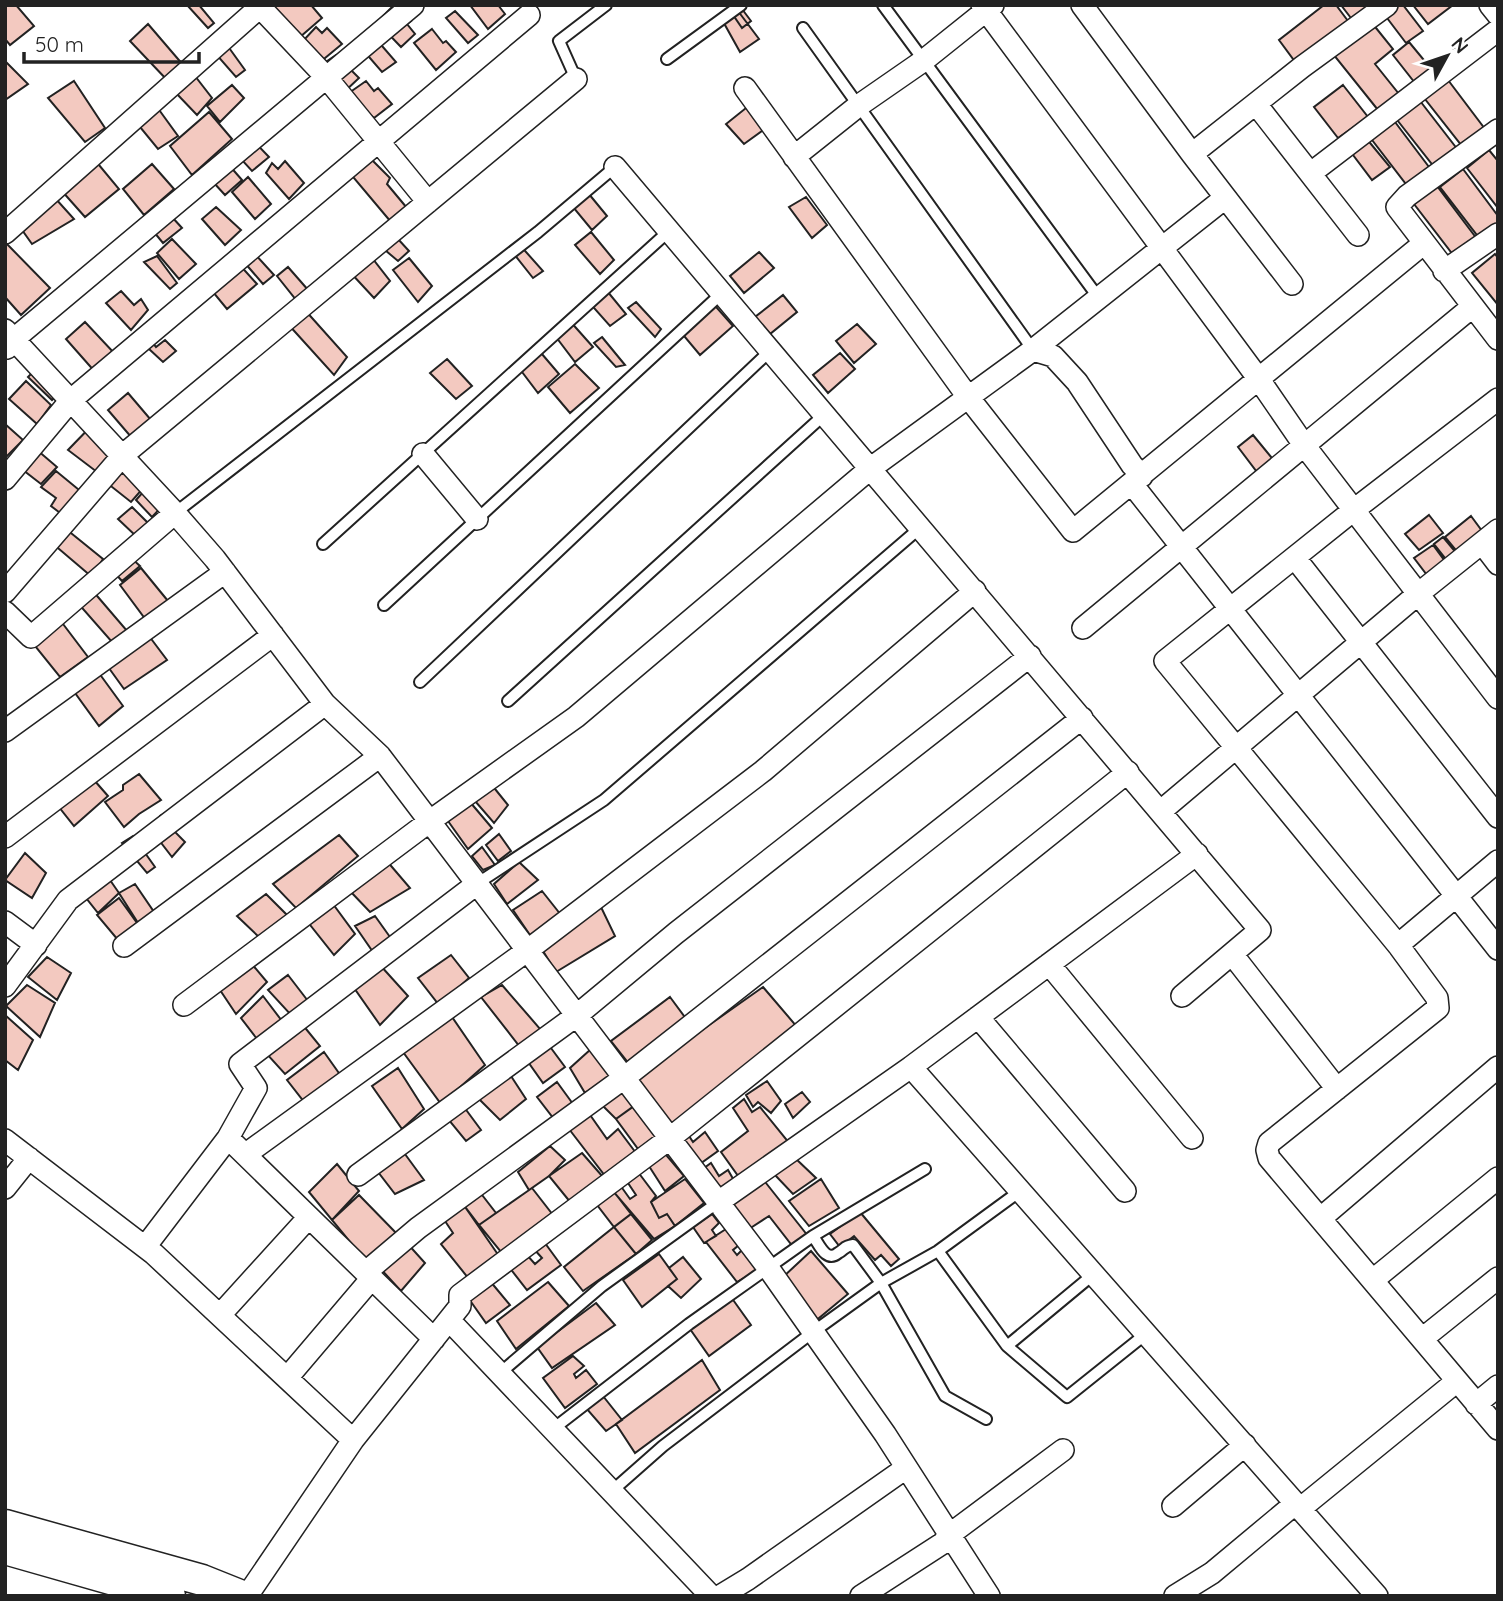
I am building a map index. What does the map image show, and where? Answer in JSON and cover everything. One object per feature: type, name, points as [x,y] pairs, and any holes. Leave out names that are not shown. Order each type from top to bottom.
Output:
[{"type":"street","points":[[413,5],[8,340],[71,400],[175,513],[225,572],[325,704],[380,756],[769,1269],[906,1468],[989,1596]]},
{"type":"street","points":[[1082,5],[1292,284]]},
{"type":"street","points":[[1192,154],[1387,5]]},
{"type":"street","points":[[1490,5],[1498,15]]},
{"type":"street","points":[[5,233],[260,7],[326,76],[428,202]]},
{"type":"street","points":[[794,157],[858,106],[923,61],[987,7],[1304,445],[1498,698]]},
{"type":"street","points":[[5,479],[71,400],[378,142],[525,10]]},
{"type":"street","points":[[1311,173],[1498,30]]},
{"type":"street","points":[[5,592],[122,455],[576,79]]},
{"type":"street","points":[[745,88],[968,397],[1073,531],[1423,244]]},
{"type":"street","points":[[1256,104],[1358,234]]},
{"type":"street","points":[[1498,130],[1396,206],[1498,339]]},
{"type":"street","points":[[615,167],[1260,930],[1182,996]]},
{"type":"street","points":[[184,1005],[430,821],[576,717],[871,468],[1033,350],[1225,198]]},
{"type":"street","points":[[1444,271],[1498,234]]},
{"type":"street","points":[[1083,628],[1472,307]]},
{"type":"street","points":[[1033,350],[1053,356],[1077,382],[1132,465],[1137,480],[1182,548],[1498,949]]},
{"type":"street","points":[[1498,399],[1165,661],[1398,945],[1437,998],[1438,1007],[1269,1143],[1266,1150],[1269,1158],[1498,1429]]},
{"type":"street","points":[[423,454],[478,519]]},
{"type":"street","points":[[5,612],[31,637],[175,513]]},
{"type":"street","points":[[1161,811],[1418,594],[1490,537],[1498,564]]},
{"type":"street","points":[[1295,558],[1360,645],[1498,817]]},
{"type":"street","points":[[5,731],[225,572]]},
{"type":"street","points":[[246,1154],[528,950],[763,771],[975,591]]},
{"type":"street","points":[[5,837],[273,635]]},
{"type":"street","points":[[358,1175],[576,1016],[676,933],[1030,656]]},
{"type":"street","points":[[5,986],[68,901],[325,704]]},
{"type":"street","points":[[287,1378],[369,1275],[418,1228],[624,1078],[1082,718]]},
{"type":"street","points":[[124,946],[380,756]]},
{"type":"street","points":[[5,1525],[202,1580],[244,1596],[353,1440],[460,1307],[460,1295],[669,1139],[1128,772]]},
{"type":"street","points":[[718,1203],[911,1067],[1197,853]]},
{"type":"street","points":[[1398,945],[1498,861]]},
{"type":"street","points":[[145,1247],[228,1138],[256,1087],[240,1064],[478,883]]},
{"type":"street","points":[[5,922],[36,945]]},
{"type":"street","points":[[1232,954],[1337,1089]]},
{"type":"street","points":[[1049,964],[1192,1138]]},
{"type":"street","points":[[978,1017],[1125,1191]]},
{"type":"street","points":[[911,1067],[1377,1596]]},
{"type":"street","points":[[1321,1218],[1498,1067]]},
{"type":"street","points":[[228,1138],[434,1339]]},
{"type":"street","points":[[5,1140],[145,1247],[353,1440]]},
{"type":"street","points":[[5,1188],[29,1158]]},
{"type":"street","points":[[1373,1280],[1498,1178]]},
{"type":"street","points":[[220,1315],[309,1217]]},
{"type":"street","points":[[1422,1339],[1498,1278]]},
{"type":"street","points":[[449,1320],[711,1596]]},
{"type":"street","points":[[1175,1596],[1212,1573],[1457,1381]]},
{"type":"street","points":[[1475,1404],[1498,1386]]},
{"type":"street","points":[[1173,1506],[1245,1446]]},
{"type":"street","points":[[861,1596],[943,1543],[949,1535],[1063,1450]]},
{"type":"street","points":[[720,1596],[906,1468]]},
{"type":"street","points":[[5,1549],[170,1596]]},
{"type":"lane","points":[[576,79],[559,41],[606,5]]},
{"type":"lane","points":[[667,59],[741,5]]},
{"type":"lane","points":[[883,5],[1098,297]]},
{"type":"lane","points":[[803,28],[1033,350]]},
{"type":"lane","points":[[175,513],[538,232],[615,167]]},
{"type":"lane","points":[[323,544],[669,231]]},
{"type":"lane","points":[[384,605],[722,293]]},
{"type":"lane","points":[[420,682],[771,350]]},
{"type":"lane","points":[[508,701],[825,414]]},
{"type":"lane","points":[[478,883],[604,800],[921,527]]},
{"type":"lane","points":[[553,1429],[689,1324],[813,1236],[925,1169]]},
{"type":"lane","points":[[612,1491],[663,1446],[813,1332],[881,1283],[938,1251],[1020,1191]]},
{"type":"lane","points":[[500,1373],[602,1286],[718,1203]]},
{"type":"lane","points":[[813,1236],[823,1253],[831,1256],[838,1254],[846,1246],[853,1245],[881,1283],[945,1396],[986,1419]]},
{"type":"lane","points":[[938,1251],[1007,1346],[1067,1397],[1147,1333]]},
{"type":"lane","points":[[1007,1346],[1095,1273]]},
{"type":"building","points":[[5,5],[16,5],[34,26],[10,45],[5,39]]},
{"type":"building","points":[[187,5],[199,5],[214,23],[208,28]]},
{"type":"building","points":[[272,5],[311,5],[322,18],[300,37]]},
{"type":"building","points":[[394,5],[400,5],[411,21],[407,24],[415,34],[401,47],[377,22]]},
{"type":"building","points":[[470,5],[498,5],[505,14],[488,29]]},
{"type":"building","points":[[739,5],[751,21],[742,28],[729,9]]},
{"type":"building","points":[[1324,5],[1336,5],[1348,21],[1296,63],[1279,40]]},
{"type":"building","points":[[1341,5],[1378,5],[1354,22]]},
{"type":"building","points":[[1395,5],[1403,5],[1423,31],[1406,43],[1384,14]]},
{"type":"building","points":[[1413,5],[1453,5],[1428,24]]},
{"type":"building","points":[[455,11],[478,35],[468,43],[446,18]]},
{"type":"building","points":[[738,11],[759,39],[740,52],[720,16]]},
{"type":"building","points":[[1372,23],[1393,49],[1375,64],[1399,94],[1378,110],[1333,54]]},
{"type":"building","points":[[148,24],[184,66],[168,81],[130,41]]},
{"type":"building","points":[[316,27],[322,33],[327,28],[342,44],[319,63],[302,42]]},
{"type":"building","points":[[432,29],[443,43],[446,41],[456,52],[436,70],[414,43]]},
{"type":"building","points":[[376,39],[396,62],[382,72],[363,50]]},
{"type":"building","points":[[1409,42],[1433,71],[1415,83],[1393,55]]},
{"type":"building","points":[[227,45],[245,70],[236,77],[215,53]]},
{"type":"building","points":[[336,55],[359,78],[343,93],[320,66]]},
{"type":"building","points":[[5,61],[28,84],[5,100]]},
{"type":"building","points":[[195,76],[212,98],[197,115],[176,93]]},
{"type":"building","points":[[1445,76],[1485,129],[1462,146],[1421,94]]},
{"type":"building","points":[[74,81],[105,128],[85,142],[48,98]]},
{"type":"building","points":[[366,81],[374,91],[378,88],[392,104],[374,118],[346,95]]},
{"type":"building","points":[[232,85],[244,98],[220,122],[207,106]]},
{"type":"building","points":[[1343,85],[1368,117],[1338,138],[1314,107]]},
{"type":"building","points":[[1417,97],[1458,150],[1435,168],[1394,116]]},
{"type":"building","points":[[756,100],[769,126],[744,144],[726,124]]},
{"type":"building","points":[[157,107],[178,136],[158,149],[140,127]]},
{"type":"building","points":[[209,112],[232,139],[192,175],[170,146]]},
{"type":"building","points":[[1392,118],[1432,171],[1409,188],[1369,136]]},
{"type":"building","points":[[246,133],[269,157],[252,171],[229,146]]},
{"type":"building","points":[[1366,138],[1390,167],[1372,180],[1350,151]]},
{"type":"building","points":[[1489,150],[1498,161],[1498,208],[1467,168]]},
{"type":"building","points":[[221,156],[242,180],[225,195],[202,170]]},
{"type":"building","points":[[368,156],[390,178],[387,184],[407,208],[391,222],[348,171]]},
{"type":"building","points":[[94,159],[119,189],[85,217],[61,190]]},
{"type":"building","points":[[285,161],[304,183],[289,199],[266,173],[272,163],[278,169]]},
{"type":"building","points":[[152,164],[174,189],[144,215],[123,189]]},
{"type":"building","points":[[1463,169],[1498,216],[1498,226],[1480,239],[1440,187]]},
{"type":"building","points":[[248,177],[271,204],[255,219],[232,192]]},
{"type":"building","points":[[1437,186],[1477,239],[1454,256],[1414,204]]},
{"type":"building","points":[[584,188],[607,216],[592,230],[568,201]]},
{"type":"building","points":[[806,197],[827,225],[812,238],[789,207]]},
{"type":"building","points":[[55,198],[74,219],[32,244],[15,220]]},
{"type":"building","points":[[162,206],[182,228],[163,243],[144,220]]},
{"type":"building","points":[[216,207],[241,230],[225,245],[202,219]]},
{"type":"building","points":[[591,232],[614,260],[600,274],[575,245]]},
{"type":"building","points":[[172,239],[196,264],[179,279],[157,253]]},
{"type":"building","points":[[398,239],[409,251],[398,261],[385,250]]},
{"type":"building","points":[[5,242],[50,288],[21,315],[5,297]]},
{"type":"building","points":[[518,243],[543,271],[533,278],[510,249]]},
{"type":"building","points":[[759,252],[774,268],[744,293],[730,276]]},
{"type":"building","points":[[254,253],[274,275],[263,284],[244,262]]},
{"type":"building","points":[[369,254],[390,281],[374,298],[349,271]]},
{"type":"building","points":[[1495,254],[1498,258],[1498,305],[1472,273]]},
{"type":"building","points":[[157,256],[177,283],[170,289],[144,262]]},
{"type":"building","points":[[409,258],[432,286],[418,302],[393,270]]},
{"type":"building","points":[[238,263],[257,284],[227,309],[208,286]]},
{"type":"building","points":[[288,267],[309,291],[297,301],[277,276]]},
{"type":"building","points":[[603,286],[626,314],[610,326],[586,299]]},
{"type":"building","points":[[121,291],[134,305],[141,299],[148,310],[131,330],[106,303]]},
{"type":"building","points":[[783,295],[797,312],[770,334],[755,317]]},
{"type":"building","points":[[710,300],[733,326],[700,355],[679,330],[686,327],[683,321]]},
{"type":"building","points":[[636,302],[661,329],[655,337],[628,308]]},
{"type":"building","points":[[304,309],[347,357],[334,375],[287,323]]},
{"type":"building","points":[[569,320],[593,347],[575,362],[553,333]]},
{"type":"building","points":[[85,322],[115,354],[96,373],[66,339]]},
{"type":"building","points":[[857,324],[876,344],[854,363],[836,341]]},
{"type":"building","points":[[602,337],[625,365],[616,367],[594,343]]},
{"type":"building","points":[[165,340],[176,351],[163,362],[148,348],[152,342],[156,347]]},
{"type":"building","points":[[536,347],[559,374],[538,393],[516,364]]},
{"type":"building","points":[[840,353],[855,369],[828,393],[813,375]]},
{"type":"building","points":[[447,359],[472,386],[456,399],[430,373]]},
{"type":"building","points":[[44,361],[68,385],[52,400],[28,377]]},
{"type":"building","points":[[575,364],[599,388],[570,413],[548,387]]},
{"type":"building","points":[[26,381],[51,405],[37,424],[9,399]]},
{"type":"building","points":[[128,393],[151,420],[132,438],[108,410]]},
{"type":"building","points":[[99,418],[123,441],[97,472],[68,450]]},
{"type":"building","points":[[5,424],[23,440],[5,458]]},
{"type":"building","points":[[1253,435],[1276,463],[1260,476],[1238,447]]},
{"type":"building","points":[[30,444],[57,467],[41,484],[14,463]]},
{"type":"building","points":[[123,466],[145,486],[131,502],[107,483]]},
{"type":"building","points":[[56,471],[84,494],[64,516],[51,506],[56,498],[41,487]]},
{"type":"building","points":[[152,482],[169,499],[152,517],[136,500]]},
{"type":"building","points":[[132,507],[148,523],[138,538],[118,519]]},
{"type":"building","points":[[1429,515],[1443,533],[1419,550],[1405,534]]},
{"type":"building","points":[[1471,516],[1485,535],[1459,554],[1445,537]]},
{"type":"building","points":[[66,529],[103,559],[92,577],[52,543]]},
{"type":"building","points":[[1443,537],[1458,555],[1449,563],[1434,544]]},
{"type":"building","points":[[1433,545],[1447,564],[1430,579],[1414,558]]},
{"type":"building","points":[[130,557],[140,566],[122,581],[112,570]]},
{"type":"building","points":[[141,568],[168,601],[146,620],[120,585]]},
{"type":"building","points":[[92,590],[128,632],[112,642],[76,601]]},
{"type":"building","points":[[60,620],[88,657],[60,677],[31,641]]},
{"type":"building","points":[[146,632],[167,660],[124,689],[106,664]]},
{"type":"building","points":[[96,669],[123,706],[99,726],[70,686]]},
{"type":"building","points":[[87,772],[108,796],[74,826],[51,797]]},
{"type":"building","points":[[139,774],[161,800],[124,827],[105,802],[123,790],[123,785]]},
{"type":"building","points":[[491,784],[508,805],[494,823],[475,801]]},
{"type":"building","points":[[470,802],[492,828],[468,849],[448,821]]},
{"type":"building","points":[[167,812],[180,825],[175,832],[185,842],[172,857],[149,827],[159,822],[160,816]]},
{"type":"building","points":[[499,834],[511,851],[498,861],[486,845]]},
{"type":"building","points":[[339,835],[358,856],[296,908],[273,884]]},
{"type":"building","points":[[133,836],[155,867],[147,873],[122,843]]},
{"type":"building","points":[[482,847],[495,865],[483,870],[472,856]]},
{"type":"building","points":[[25,853],[46,873],[32,898],[5,880]]},
{"type":"building","points":[[386,860],[410,888],[370,912],[350,891]]},
{"type":"building","points":[[519,862],[538,880],[507,904],[494,884]]},
{"type":"building","points":[[101,867],[119,893],[98,913],[75,884]]},
{"type":"building","points":[[135,884],[154,912],[140,926],[119,893]]},
{"type":"building","points":[[542,891],[561,915],[532,938],[513,910]]},
{"type":"building","points":[[266,894],[289,917],[260,938],[237,916]]},
{"type":"building","points":[[119,898],[137,923],[118,940],[97,915]]},
{"type":"building","points":[[333,904],[355,934],[334,955],[307,921]]},
{"type":"building","points":[[600,905],[615,936],[556,972],[543,951]]},
{"type":"building","points":[[375,916],[390,937],[373,952],[355,926]]},
{"type":"building","points":[[451,955],[469,978],[439,1005],[418,978]]},
{"type":"building","points":[[47,957],[71,973],[57,1000],[28,977]]},
{"type":"building","points":[[251,963],[267,982],[236,1014],[218,987]]},
{"type":"building","points":[[380,965],[408,996],[380,1025],[352,985]]},
{"type":"building","points":[[288,975],[308,1001],[291,1015],[268,990]]},
{"type":"building","points":[[27,985],[55,1003],[40,1037],[6,1006]]},
{"type":"building","points":[[502,985],[541,1030],[520,1047],[481,997]]},
{"type":"building","points":[[763,987],[798,1028],[675,1128],[634,1078]]},
{"type":"building","points":[[263,996],[282,1021],[257,1039],[241,1018]]},
{"type":"building","points":[[670,997],[687,1020],[630,1065],[611,1041]]},
{"type":"building","points":[[450,1014],[485,1065],[441,1104],[403,1052]]},
{"type":"building","points":[[5,1015],[33,1040],[18,1070],[5,1060]]},
{"type":"building","points":[[302,1024],[320,1046],[285,1074],[265,1052]]},
{"type":"building","points":[[548,1044],[565,1067],[543,1083],[526,1059]]},
{"type":"building","points":[[591,1049],[610,1076],[585,1093],[570,1068]]},
{"type":"building","points":[[324,1052],[341,1076],[305,1103],[287,1080]]},
{"type":"building","points":[[398,1068],[424,1109],[402,1129],[372,1086]]},
{"type":"building","points":[[509,1073],[526,1099],[500,1120],[477,1097]]},
{"type":"building","points":[[767,1081],[781,1101],[771,1113],[758,1102],[753,1107],[746,1095]]},
{"type":"building","points":[[557,1082],[573,1104],[554,1119],[537,1097]]},
{"type":"building","points":[[619,1089],[634,1106],[616,1119],[601,1104]]},
{"type":"building","points":[[802,1092],[810,1102],[793,1118],[785,1104]]},
{"type":"building","points":[[744,1099],[752,1112],[760,1107],[790,1144],[741,1180],[721,1152],[748,1131],[733,1108]]},
{"type":"building","points":[[634,1106],[657,1139],[641,1153],[616,1119]]},
{"type":"building","points":[[464,1107],[481,1130],[466,1141],[448,1119]]},
{"type":"building","points":[[588,1112],[607,1139],[618,1129],[639,1157],[609,1181],[569,1129]]},
{"type":"building","points":[[705,1132],[718,1151],[697,1166],[679,1142],[687,1133],[693,1142]]},
{"type":"building","points":[[550,1146],[565,1160],[529,1190],[518,1172]]},
{"type":"building","points":[[402,1150],[424,1180],[395,1194],[375,1168]]},
{"type":"building","points":[[662,1150],[684,1176],[665,1191],[647,1163]]},
{"type":"building","points":[[582,1153],[603,1177],[571,1203],[549,1176]]},
{"type":"building","points":[[794,1157],[816,1178],[793,1194],[775,1175]]},
{"type":"building","points":[[711,1163],[719,1176],[728,1170],[736,1184],[719,1197],[700,1171]]},
{"type":"building","points":[[337,1164],[359,1191],[332,1220],[309,1192]]},
{"type":"building","points":[[638,1172],[656,1196],[651,1202],[659,1218],[667,1214],[675,1226],[654,1239],[612,1190],[620,1185],[630,1199],[636,1195],[626,1180]]},
{"type":"building","points":[[762,1178],[808,1236],[794,1248],[769,1216],[749,1229],[730,1203]]},
{"type":"building","points":[[685,1179],[704,1203],[675,1226],[667,1214],[659,1218],[651,1202]]},
{"type":"building","points":[[821,1179],[839,1208],[809,1226],[789,1201]]},
{"type":"building","points":[[532,1188],[553,1215],[501,1252],[479,1225]]},
{"type":"building","points":[[611,1188],[631,1214],[614,1227],[594,1201]]},
{"type":"building","points":[[479,1191],[496,1213],[479,1225],[463,1204]]},
{"type":"building","points":[[359,1195],[400,1237],[369,1265],[332,1220]]},
{"type":"building","points":[[463,1204],[499,1256],[469,1279],[441,1244],[453,1233],[443,1218]]},
{"type":"building","points":[[860,1212],[899,1259],[891,1266],[881,1255],[875,1260],[854,1236],[840,1247],[830,1234]]},
{"type":"building","points":[[631,1214],[652,1240],[636,1254],[614,1227]]},
{"type":"building","points":[[712,1214],[719,1223],[712,1230],[716,1236],[704,1243],[693,1227]]},
{"type":"building","points":[[614,1227],[636,1254],[583,1291],[564,1267]]},
{"type":"building","points":[[726,1229],[739,1245],[733,1250],[737,1255],[743,1249],[758,1270],[737,1282],[706,1242]]},
{"type":"building","points":[[542,1239],[561,1265],[527,1290],[509,1267],[527,1255],[535,1264],[542,1258],[533,1248]]},
{"type":"building","points":[[406,1242],[425,1263],[401,1291],[379,1267]]},
{"type":"building","points":[[811,1251],[848,1294],[813,1323],[782,1278]]},
{"type":"building","points":[[659,1254],[677,1279],[642,1307],[623,1280]]},
{"type":"building","points":[[683,1257],[701,1279],[681,1298],[668,1286],[677,1279],[669,1268]]},
{"type":"building","points":[[490,1281],[510,1305],[486,1323],[469,1299]]},
{"type":"building","points":[[548,1282],[569,1306],[516,1349],[497,1321]]},
{"type":"building","points":[[731,1297],[751,1325],[709,1356],[690,1329]]},
{"type":"building","points":[[596,1303],[615,1325],[552,1368],[537,1347]]},
{"type":"building","points":[[573,1356],[584,1366],[574,1374],[576,1378],[586,1370],[597,1384],[565,1408],[543,1378]]},
{"type":"building","points":[[702,1360],[720,1390],[635,1453],[616,1424]]},
{"type":"building","points":[[603,1396],[622,1420],[606,1431],[586,1408]]}]
